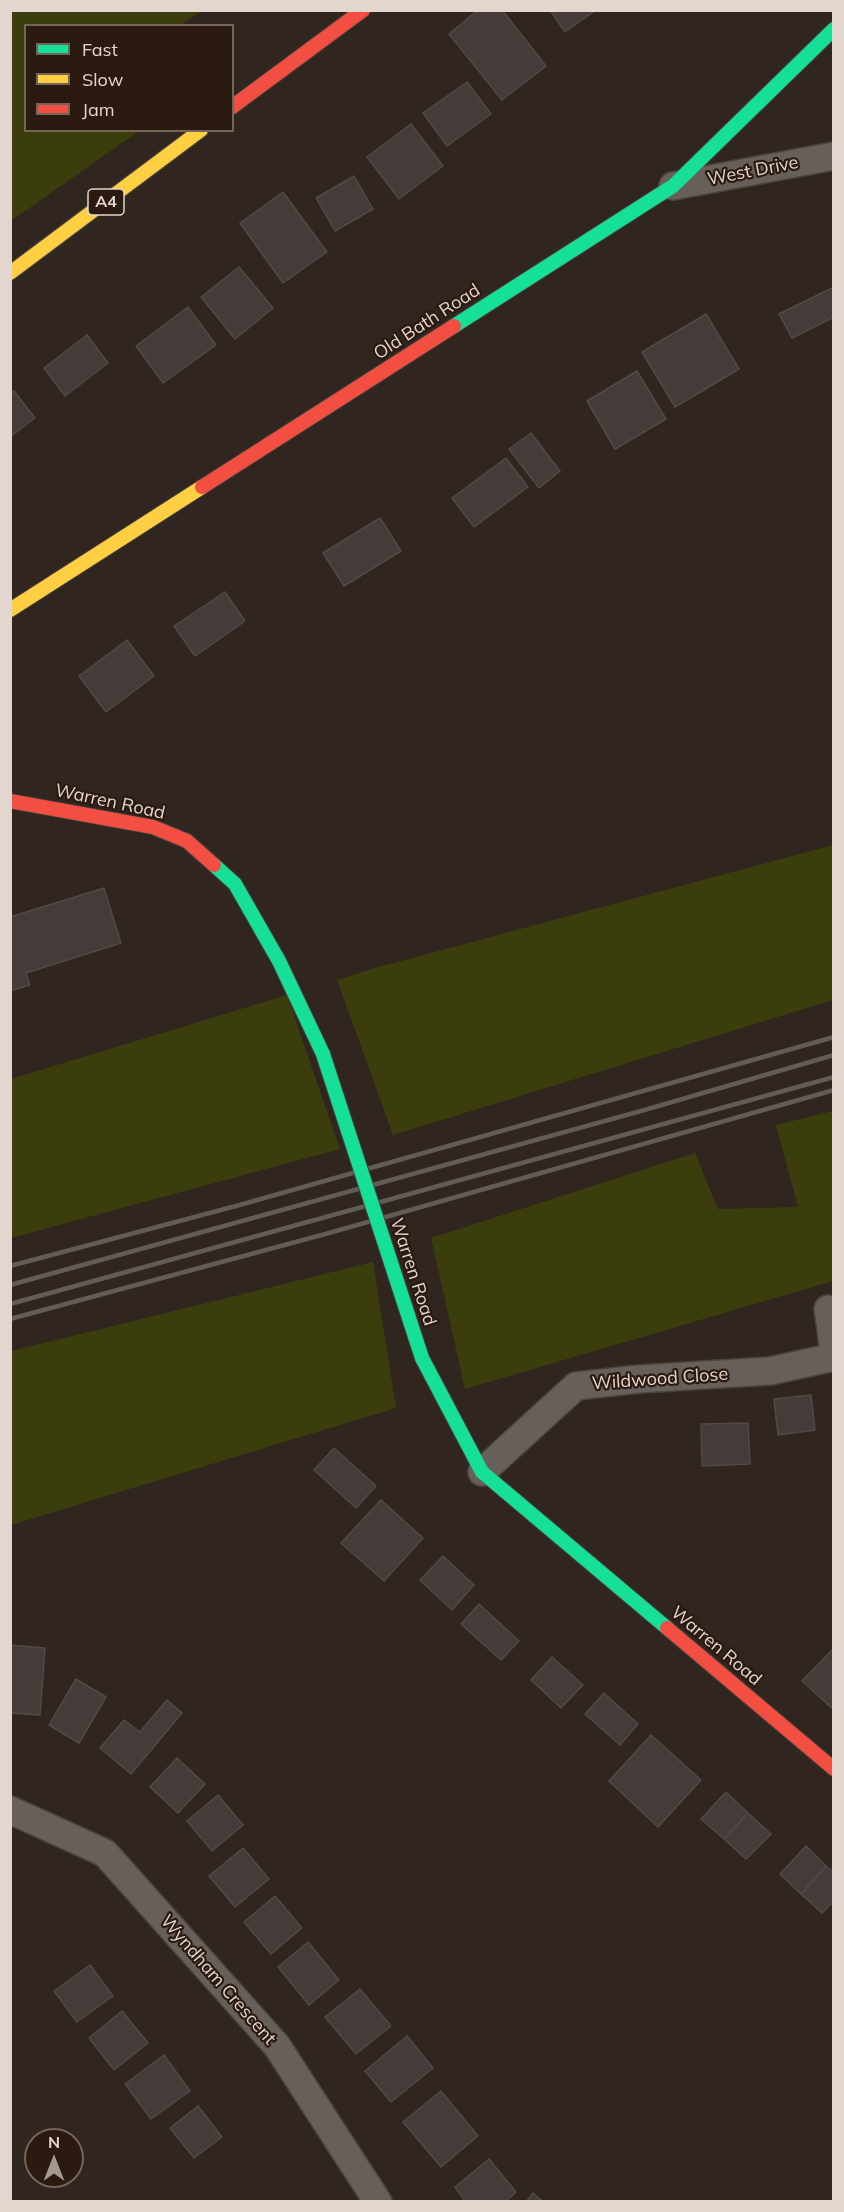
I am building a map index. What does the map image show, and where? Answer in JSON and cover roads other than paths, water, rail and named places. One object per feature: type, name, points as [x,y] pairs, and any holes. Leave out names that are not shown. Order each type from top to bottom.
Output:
[{"type":"street","points":[[234,106],[363,10]]},
{"type":"street","name":"Old Bath Road","points":[[10,610],[673,186],[834,29]]},
{"type":"street","name":"A4","points":[[10,273],[198,132]]},
{"type":"street","name":"West Drive","points":[[673,186],[834,156]]},
{"type":"street","name":"Warren Road","points":[[10,801],[153,827],[187,841],[235,884],[279,961],[323,1054],[422,1358],[483,1472],[834,1769]]},
{"type":"street","points":[[828,1310],[834,1352]]},
{"type":"street","name":"Wildwood Close","points":[[483,1472],[576,1386],[639,1379],[770,1371],[834,1357]]},
{"type":"street","name":"Wyndham Crescent","points":[[10,1809],[105,1853],[277,2046],[378,2202]]},
{"type":"railway","points":[[10,1266],[236,1206],[834,1037]]},
{"type":"railway","points":[[10,1285],[641,1111],[834,1055]]},
{"type":"railway","points":[[10,1304],[834,1077]]},
{"type":"railway","points":[[10,1319],[329,1233],[834,1090]]}]
